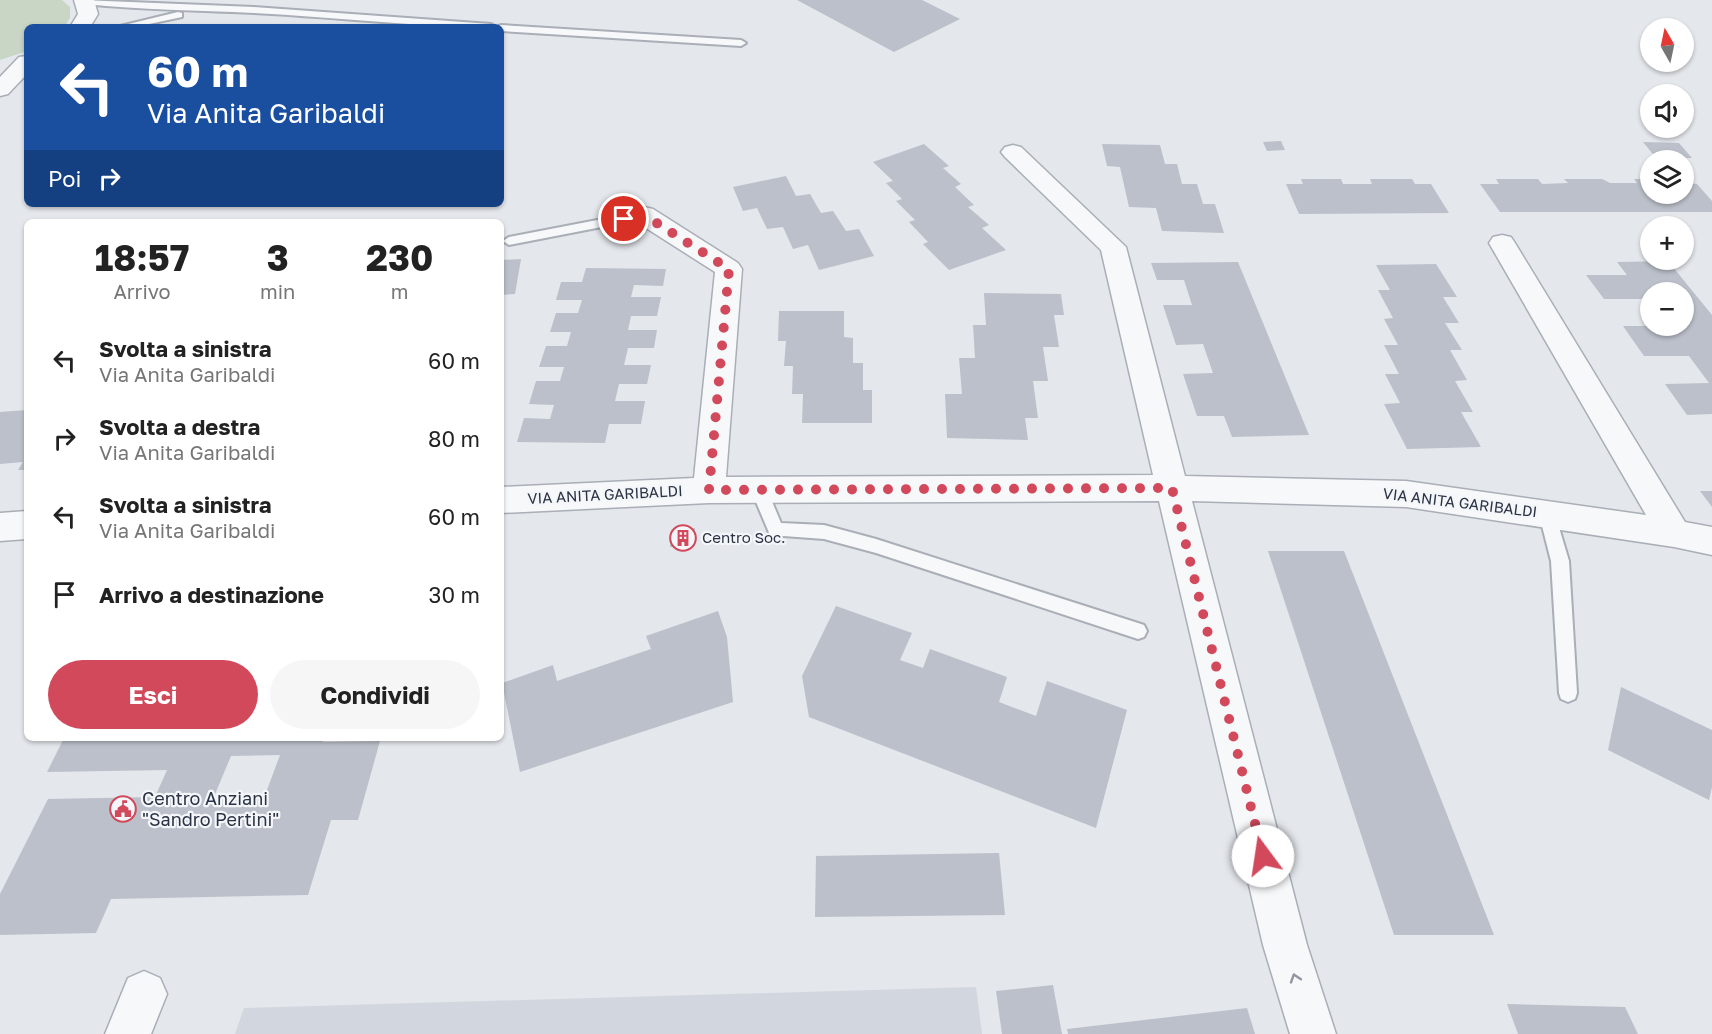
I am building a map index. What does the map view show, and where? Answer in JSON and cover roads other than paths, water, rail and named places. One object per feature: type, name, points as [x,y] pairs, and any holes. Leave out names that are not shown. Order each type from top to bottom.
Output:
[{"type":"street","points":[[82,24],[88,14],[85,1]]},
{"type":"street","points":[[0,69],[24,62]]},
{"type":"street","points":[[0,89],[24,64]]},
{"type":"street","points":[[1013,152],[1113,247],[1285,945],[1313,1034]]},
{"type":"street","points":[[644,215],[729,269],[709,490]]},
{"type":"street","points":[[1502,243],[1674,532]]},
{"type":"street","name":"VIA ANITA GARIBALDI","points":[[504,500],[709,490],[1172,488],[1406,494],[1674,532],[1712,541]]},
{"type":"street","points":[[0,527],[24,525]]},
{"type":"lane","points":[[85,1],[143,7],[212,8],[447,24]]},
{"type":"lane","points":[[135,24],[212,8]]},
{"type":"lane","points":[[504,28],[741,44]]},
{"type":"lane","points":[[508,242],[644,215]]},
{"type":"lane","points":[[759,490],[776,530],[824,532],[876,546],[1138,631]]},
{"type":"lane","points":[[1547,514],[1560,561],[1568,693]]},
{"type":"place","name":"Centro Soc.","points":[[683,538]]},
{"type":"place","name":"Centro Anziani \"Sandro Pertini\"","points":[[123,809]]}]
